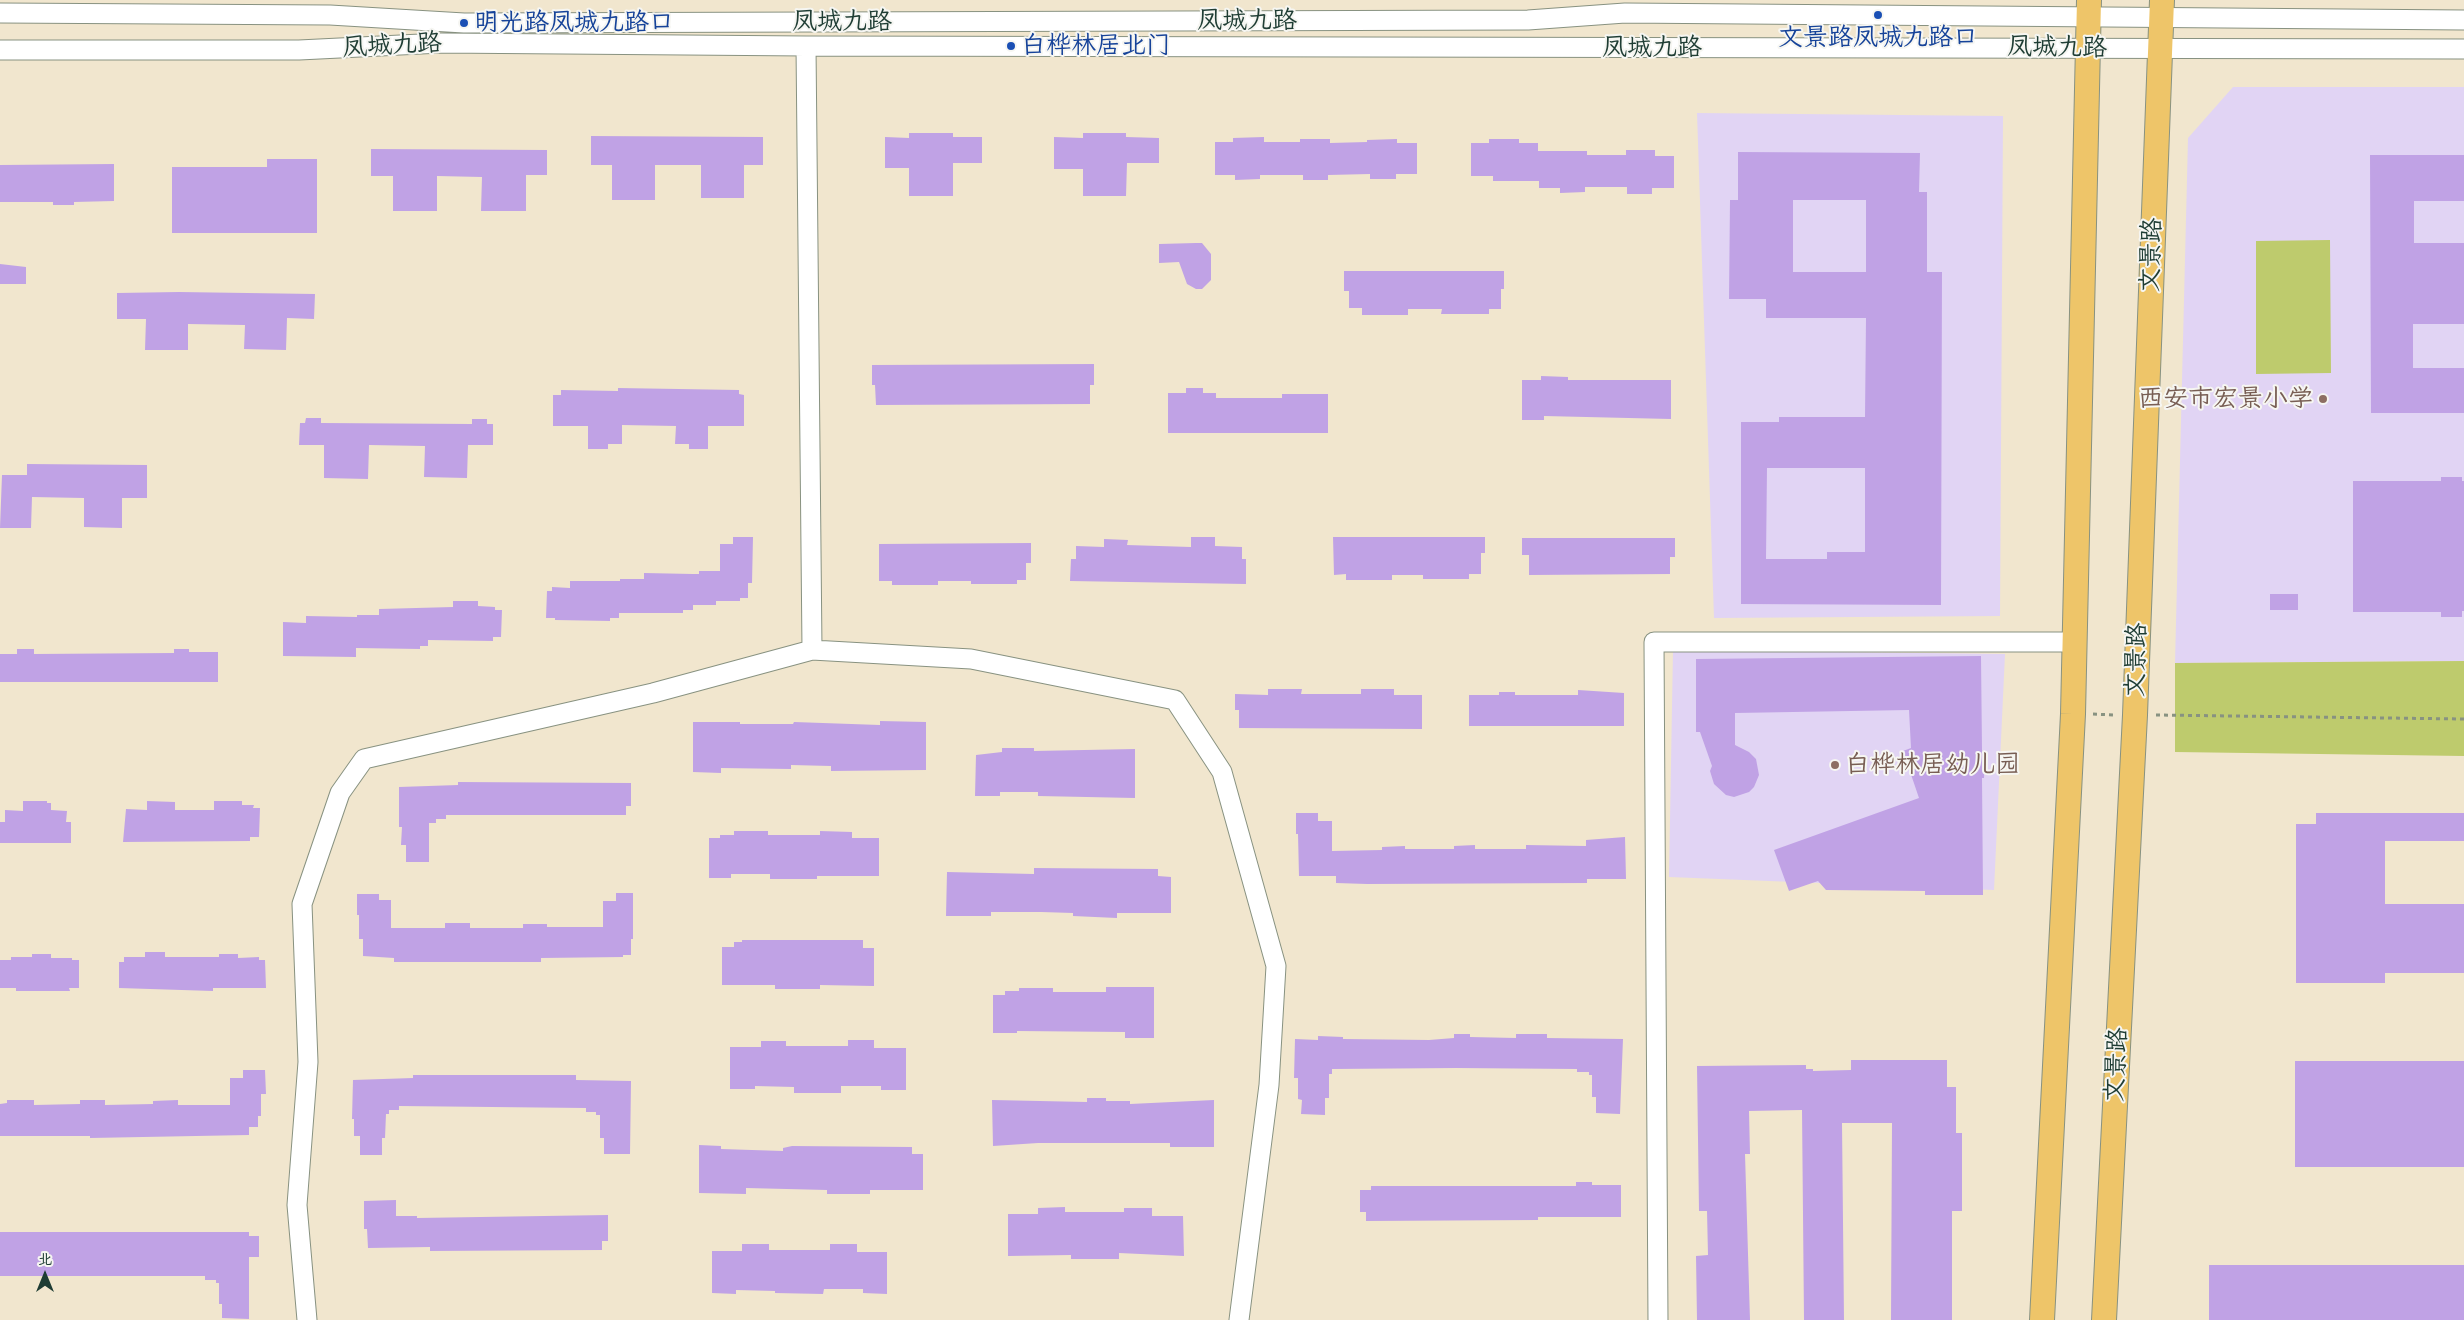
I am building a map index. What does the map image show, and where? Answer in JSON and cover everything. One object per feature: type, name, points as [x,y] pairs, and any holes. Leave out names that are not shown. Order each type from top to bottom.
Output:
[{"type":"main road","points":[[2042,1320],[2072,714],[2088,8]]},
{"type":"main road","name":"文景路","points":[[2104,1320],[2135,715],[2162,9]]},
{"type":"street","name":"凤城九路","points":[[0,13],[330,15],[464,23],[1518,20],[1625,14],[2088,8],[2464,20]]},
{"type":"street","name":"凤城九路","points":[[0,50],[299,50],[441,43],[806,46],[2464,49]]},
{"type":"street","points":[[806,46],[812,650]]},
{"type":"street","points":[[1658,1320],[1654,642],[2074,642]]},
{"type":"street","points":[[307,1320],[297,1205],[308,1062],[302,904],[340,792],[364,759],[653,693],[812,650],[970,659],[1175,700],[1222,772],[1276,966],[1269,1085],[1239,1320]]},
{"type":"path","points":[[2072,714],[2464,719]]},
{"type":"shaded area","name":"西安市宏景小学","points":[[2233,87],[2464,87],[2464,661],[2175,663],[2188,138]]},
{"type":"shaded area","points":[[1697,113],[2003,116],[2000,616],[1714,618]]},
{"type":"shaded area","name":"白桦林居幼儿园","points":[[1673,650],[2005,654],[1994,890],[1669,877]]},
{"type":"green space","points":[[2330,240],[2331,373],[2256,374],[2256,241]]},
{"type":"green space","points":[[2464,661],[2464,756],[2175,752],[2175,663]]},
{"type":"building","points":[[909,133],[953,133],[953,137],[982,137],[982,163],[953,163],[953,196],[909,196],[909,168],[885,168],[885,137],[909,138]]},
{"type":"building","points":[[1083,133],[1126,133],[1126,137],[1159,138],[1159,163],[1127,163],[1126,196],[1083,196],[1083,169],[1054,169],[1054,137],[1083,138]]},
{"type":"building","points":[[591,136],[763,137],[763,165],[744,165],[744,198],[701,198],[701,165],[655,165],[655,200],[612,200],[612,165],[591,165]]},
{"type":"building","points":[[1264,137],[1264,142],[1300,142],[1300,139],[1330,139],[1330,143],[1397,139],[1397,143],[1417,143],[1417,174],[1396,174],[1396,179],[1370,179],[1370,174],[1328,175],[1328,180],[1303,180],[1303,175],[1260,175],[1260,179],[1235,180],[1235,175],[1215,175],[1215,142],[1233,142],[1233,138]]},
{"type":"building","points":[[1489,139],[1519,139],[1519,143],[1538,143],[1538,151],[1587,151],[1587,155],[1626,155],[1626,150],[1655,150],[1655,156],[1674,156],[1674,188],[1652,188],[1652,194],[1627,194],[1627,187],[1585,187],[1585,192],[1560,193],[1560,188],[1539,188],[1539,181],[1493,181],[1493,176],[1471,176],[1471,143],[1489,143]]},
{"type":"building","points":[[371,149],[547,150],[547,175],[526,175],[526,211],[481,211],[482,177],[437,176],[437,211],[393,211],[393,176],[371,176]]},
{"type":"building","points":[[1738,152],[1920,153],[1919,192],[1927,192],[1927,272],[1942,272],[1941,605],[1741,604],[1741,422],[1779,422],[1779,417],[1865,417],[1866,318],[1766,318],[1766,299],[1729,299],[1730,200],[1738,200]],"holes":[[[1793,200],[1866,200],[1866,272],[1793,272]],[[1767,468],[1865,468],[1865,552],[1827,552],[1827,559],[1766,559]]]},
{"type":"building","points":[[2370,155],[2464,155],[2464,201],[2414,201],[2414,243],[2464,243],[2464,324],[2413,324],[2413,368],[2464,368],[2464,413],[2371,413]]},
{"type":"building","points":[[267,159],[317,159],[317,233],[172,233],[172,167],[267,167]]},
{"type":"building","points":[[114,164],[114,201],[74,202],[74,205],[53,205],[53,202],[0,202],[0,165]]},
{"type":"building","points":[[1202,243],[1211,254],[1211,280],[1202,289],[1196,289],[1187,284],[1179,262],[1159,263],[1159,244]]},
{"type":"building","points":[[0,264],[26,267],[26,284],[0,284]]},
{"type":"building","points":[[1344,271],[1504,271],[1504,289],[1501,289],[1501,309],[1489,309],[1489,314],[1441,314],[1442,309],[1408,309],[1408,315],[1362,315],[1362,308],[1349,308],[1349,291],[1344,291]]},
{"type":"building","points":[[117,293],[315,294],[314,319],[287,318],[286,350],[244,349],[245,325],[188,324],[188,350],[145,350],[146,319],[117,319]]},
{"type":"building","points":[[1094,364],[1094,385],[1090,385],[1090,404],[876,405],[875,385],[872,385],[872,365]]},
{"type":"building","points":[[1541,376],[1568,377],[1568,380],[1671,380],[1671,419],[1544,416],[1544,420],[1522,420],[1522,380],[1541,380]]},
{"type":"building","points":[[618,388],[739,390],[739,394],[744,395],[744,426],[708,426],[708,449],[689,449],[689,444],[675,444],[676,426],[622,425],[622,444],[608,444],[608,449],[588,449],[588,426],[553,426],[553,395],[561,395],[561,390],[618,391]]},
{"type":"building","points":[[1186,388],[1203,388],[1203,393],[1216,393],[1216,398],[1282,398],[1282,394],[1328,394],[1328,433],[1168,433],[1168,393],[1186,393]]},
{"type":"building","points":[[306,418],[321,418],[321,423],[472,424],[472,419],[487,419],[487,424],[493,424],[493,445],[468,445],[467,478],[424,477],[425,446],[369,445],[368,479],[324,478],[324,445],[299,445],[300,423],[305,423]]},
{"type":"building","points":[[27,464],[147,465],[147,498],[122,498],[122,528],[84,527],[84,498],[32,497],[31,528],[0,528],[2,475],[27,475]]},
{"type":"building","points":[[2441,477],[2462,477],[2462,481],[2464,481],[2464,611],[2462,611],[2462,617],[2441,617],[2441,612],[2353,612],[2353,481],[2441,481]]},
{"type":"building","points":[[733,537],[753,537],[752,583],[748,583],[748,598],[740,598],[740,601],[716,601],[716,605],[693,605],[693,610],[683,610],[683,613],[619,613],[619,618],[610,618],[610,621],[555,620],[555,618],[546,618],[547,591],[552,591],[552,587],[570,588],[570,581],[644,579],[644,573],[699,574],[699,571],[720,571],[720,544],[733,544]]},
{"type":"building","points":[[1191,537],[1215,537],[1215,546],[1242,547],[1242,559],[1246,559],[1246,584],[1070,581],[1071,559],[1076,559],[1076,546],[1104,547],[1104,539],[1128,540],[1127,545],[1191,547]]},
{"type":"building","points":[[1333,537],[1485,537],[1485,553],[1481,553],[1481,574],[1469,574],[1469,579],[1423,579],[1423,575],[1392,575],[1392,580],[1346,580],[1346,574],[1334,575]]},
{"type":"building","points":[[1522,538],[1675,538],[1675,557],[1670,557],[1670,574],[1529,575],[1529,555],[1522,555]]},
{"type":"building","points":[[1031,543],[1031,563],[1026,563],[1026,580],[1017,580],[1017,584],[971,584],[971,581],[938,581],[938,585],[892,585],[892,581],[879,581],[879,544]]},
{"type":"building","points":[[2270,594],[2298,594],[2298,610],[2270,610]]},
{"type":"building","points":[[453,601],[478,601],[478,606],[495,607],[495,610],[502,610],[501,637],[493,637],[493,641],[428,640],[428,646],[420,646],[420,649],[356,648],[356,657],[283,656],[283,622],[306,623],[306,616],[357,617],[357,615],[379,615],[379,609],[453,607]]},
{"type":"building","points":[[17,649],[34,649],[34,654],[174,653],[174,649],[189,649],[189,652],[218,652],[218,682],[0,682],[0,654],[17,654]]},
{"type":"building","points":[[1981,656],[1982,750],[1985,758],[1984,778],[1982,778],[1983,895],[1925,895],[1925,891],[1826,890],[1818,881],[1789,891],[1774,850],[1919,798],[1903,751],[1911,748],[1909,710],[1735,713],[1735,745],[1749,752],[1756,759],[1759,775],[1754,787],[1749,792],[1734,797],[1726,795],[1714,784],[1710,771],[1712,766],[1700,732],[1696,732],[1696,659]]},
{"type":"building","points":[[1268,689],[1302,689],[1301,694],[1361,694],[1361,689],[1394,689],[1394,695],[1422,695],[1422,729],[1239,728],[1239,710],[1235,710],[1235,694],[1268,695]]},
{"type":"building","points":[[1578,690],[1624,693],[1624,726],[1469,726],[1469,695],[1499,695],[1499,692],[1515,692],[1515,695],[1578,695]]},
{"type":"building","points":[[880,721],[926,722],[926,770],[831,771],[831,766],[791,765],[791,769],[721,768],[721,773],[693,772],[693,722],[793,724],[794,722],[880,725]]},
{"type":"building","points":[[1002,748],[1034,748],[1034,751],[1135,749],[1135,798],[1038,796],[1038,792],[1000,792],[1000,796],[975,796],[976,755],[1002,752]]},
{"type":"building","points":[[458,782],[631,783],[631,806],[626,806],[626,815],[446,815],[446,819],[436,819],[436,823],[429,823],[429,862],[406,862],[406,845],[401,845],[402,827],[399,827],[399,787],[458,785]]},
{"type":"building","points":[[23,801],[47,801],[47,803],[51,803],[51,810],[67,811],[66,822],[71,822],[71,843],[0,843],[0,822],[5,822],[5,810],[23,811]]},
{"type":"building","points":[[147,801],[175,802],[175,810],[214,810],[214,801],[242,801],[242,805],[254,805],[253,808],[260,808],[259,837],[250,837],[250,841],[123,842],[126,809],[147,810]]},
{"type":"building","points":[[1296,813],[1318,813],[1318,821],[1332,821],[1332,851],[1382,850],[1382,847],[1405,846],[1405,849],[1454,849],[1454,846],[1475,845],[1475,849],[1526,849],[1526,845],[1586,846],[1586,840],[1625,837],[1626,879],[1587,879],[1587,883],[1367,884],[1336,883],[1336,876],[1299,876]]},
{"type":"building","points":[[2316,813],[2464,813],[2464,841],[2385,841],[2385,904],[2464,904],[2464,973],[2385,973],[2385,983],[2296,983],[2296,824],[2316,824]]},
{"type":"building","points":[[734,831],[768,831],[768,835],[820,835],[820,831],[852,832],[852,838],[879,838],[879,876],[817,876],[817,879],[770,879],[770,874],[731,874],[731,878],[709,878],[709,838],[720,838],[720,835],[734,835]]},
{"type":"building","points":[[1034,868],[1158,869],[1158,876],[1171,877],[1171,913],[1117,913],[1117,918],[1073,916],[1073,913],[1041,912],[991,912],[991,916],[946,916],[947,872],[1034,874]]},
{"type":"building","points":[[616,893],[633,893],[631,955],[623,955],[623,957],[541,958],[541,962],[394,962],[394,958],[363,956],[363,939],[359,939],[357,894],[379,894],[379,900],[391,900],[391,928],[445,928],[445,923],[470,923],[470,928],[523,928],[523,924],[547,924],[547,927],[603,927],[603,901],[616,901]]},
{"type":"building","points":[[742,940],[863,940],[863,948],[874,948],[874,986],[820,985],[820,989],[775,989],[775,985],[722,985],[722,947],[734,947],[734,942],[742,942]]},
{"type":"building","points":[[145,952],[165,952],[165,957],[219,957],[219,954],[238,954],[238,958],[259,957],[259,960],[265,960],[266,988],[213,988],[213,991],[119,988],[119,962],[124,962],[124,957],[145,957]]},
{"type":"building","points":[[32,954],[51,954],[51,958],[79,960],[79,988],[69,988],[70,991],[16,991],[16,988],[0,988],[0,960],[11,960],[11,957],[32,957]]},
{"type":"building","points":[[1106,987],[1154,987],[1154,1038],[1125,1038],[1125,1032],[1017,1031],[1017,1033],[993,1033],[993,995],[1005,995],[1005,991],[1019,991],[1019,988],[1053,988],[1053,992],[1106,992]]},
{"type":"building","points":[[1454,1034],[1470,1034],[1470,1037],[1516,1038],[1516,1034],[1547,1034],[1547,1038],[1623,1039],[1620,1114],[1596,1113],[1596,1097],[1592,1097],[1592,1075],[1589,1075],[1589,1072],[1577,1072],[1577,1069],[1456,1068],[1332,1069],[1332,1074],[1329,1074],[1329,1098],[1325,1098],[1325,1115],[1301,1114],[1302,1100],[1298,1099],[1298,1078],[1294,1078],[1295,1039],[1318,1040],[1318,1036],[1343,1037],[1343,1039],[1429,1040],[1454,1038]]},
{"type":"building","points":[[848,1040],[874,1040],[874,1048],[906,1048],[906,1090],[881,1090],[881,1086],[841,1086],[841,1093],[794,1093],[794,1087],[755,1086],[755,1089],[730,1089],[730,1047],[761,1047],[761,1041],[786,1041],[786,1046],[848,1046]]},
{"type":"building","points":[[1851,1060],[1947,1060],[1947,1087],[1956,1087],[1956,1133],[1962,1133],[1962,1211],[1952,1211],[1952,1320],[1891,1320],[1892,1123],[1842,1123],[1844,1320],[1804,1320],[1802,1110],[1749,1111],[1750,1154],[1745,1154],[1750,1320],[1697,1320],[1696,1256],[1708,1255],[1707,1211],[1699,1211],[1697,1066],[1806,1065],[1806,1069],[1813,1069],[1813,1071],[1851,1070]]},
{"type":"building","points":[[2295,1061],[2464,1061],[2464,1167],[2295,1167]]},
{"type":"building","points":[[243,1070],[265,1070],[266,1094],[261,1094],[261,1116],[258,1116],[258,1127],[249,1127],[249,1135],[90,1138],[90,1136],[0,1136],[0,1104],[7,1103],[7,1100],[34,1100],[34,1105],[80,1104],[80,1100],[105,1100],[105,1105],[153,1104],[153,1101],[178,1100],[178,1105],[230,1105],[230,1078],[243,1078]]},
{"type":"building","points":[[413,1075],[576,1075],[576,1080],[631,1081],[630,1154],[604,1154],[604,1138],[600,1138],[600,1115],[596,1115],[596,1112],[586,1112],[586,1108],[399,1106],[399,1110],[389,1110],[389,1114],[386,1114],[385,1138],[382,1138],[382,1155],[360,1155],[360,1136],[354,1136],[354,1119],[352,1119],[353,1080],[413,1078]]},
{"type":"building","points":[[1087,1098],[1106,1098],[1106,1101],[1130,1101],[1130,1104],[1214,1100],[1214,1147],[1170,1147],[1170,1143],[1038,1143],[993,1146],[992,1100],[1087,1102]]},
{"type":"building","points":[[699,1145],[721,1146],[721,1149],[783,1151],[783,1148],[792,1146],[912,1147],[912,1154],[923,1154],[923,1190],[870,1190],[870,1194],[827,1194],[827,1190],[746,1188],[746,1194],[699,1193]]},
{"type":"building","points":[[1576,1182],[1592,1182],[1592,1185],[1621,1185],[1621,1217],[1538,1217],[1538,1220],[1366,1221],[1366,1212],[1360,1212],[1360,1190],[1371,1190],[1371,1186],[1576,1186]]},
{"type":"building","points":[[396,1200],[396,1216],[417,1216],[417,1218],[608,1215],[608,1241],[602,1241],[602,1250],[430,1251],[430,1247],[368,1248],[367,1229],[364,1229],[364,1201]]},
{"type":"building","points":[[1065,1207],[1065,1212],[1124,1212],[1124,1208],[1152,1208],[1152,1216],[1183,1216],[1184,1256],[1119,1253],[1119,1259],[1071,1259],[1071,1255],[1008,1256],[1008,1214],[1038,1214],[1038,1208]]},
{"type":"building","points":[[0,1232],[249,1232],[249,1236],[259,1236],[259,1257],[249,1257],[249,1319],[222,1318],[222,1304],[219,1304],[219,1283],[216,1283],[216,1280],[205,1280],[205,1276],[0,1276]]},
{"type":"building","points":[[742,1244],[769,1244],[769,1250],[830,1250],[830,1244],[857,1244],[857,1252],[887,1252],[887,1294],[863,1293],[863,1289],[824,1289],[823,1294],[736,1290],[736,1294],[712,1293],[712,1251],[742,1251]]},
{"type":"building","points":[[2209,1265],[2464,1265],[2464,1320],[2209,1320]]},
{"type":"place","name":"文景路凤城九路口","points":[[1878,15]]},
{"type":"place","name":"明光路凤城九路口","points":[[464,23]]},
{"type":"place","name":"白桦林居北门","points":[[1011,46]]},
{"type":"place","name":"西安市宏景小学","points":[[2323,399]]},
{"type":"place","name":"白桦林居幼儿园","points":[[1835,765]]}]
